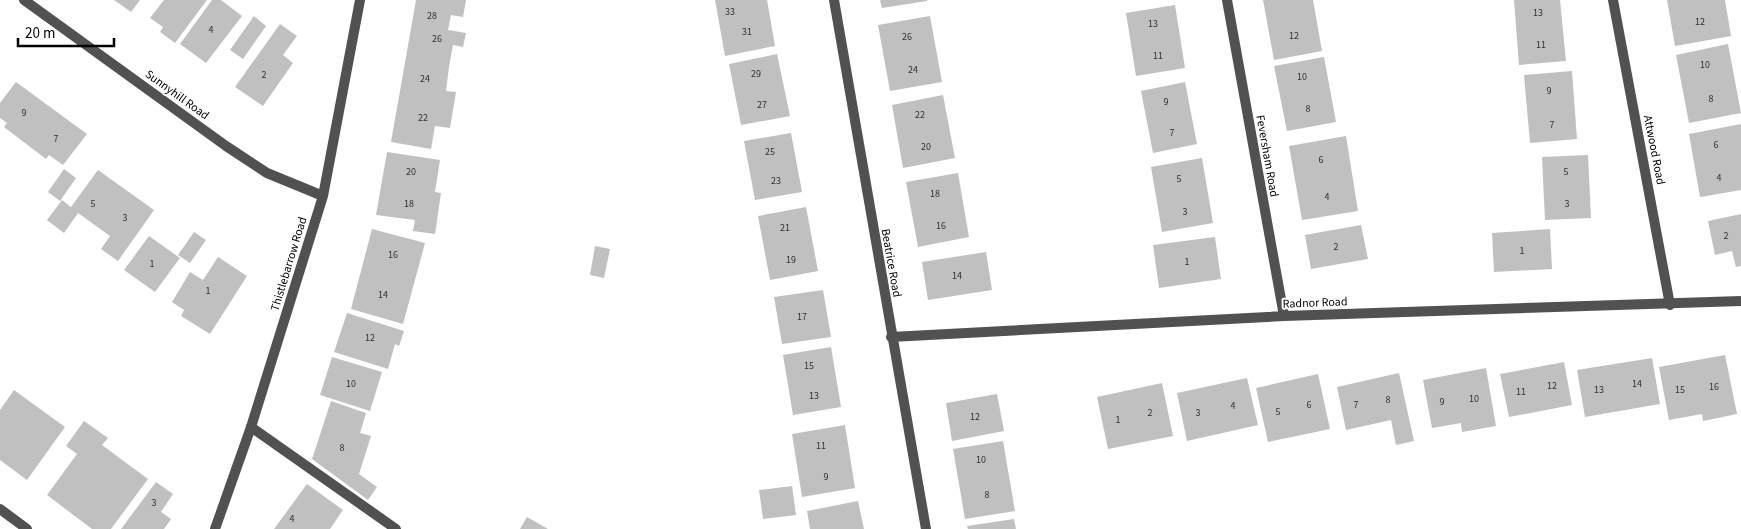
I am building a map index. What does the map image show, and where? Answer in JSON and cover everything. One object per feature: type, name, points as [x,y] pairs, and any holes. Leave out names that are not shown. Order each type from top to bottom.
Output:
[{"type":"street","name":"Sunnyhill Road","points":[[24,0],[267,173],[323,196]]},
{"type":"street","name":"Thistlebarrow Road","points":[[216,529],[251,427],[323,196],[360,0]]},
{"type":"street","name":"Beatrice Road","points":[[834,0],[891,337],[926,529]]},
{"type":"street","name":"Feversham Road","points":[[1228,0],[1284,316]]},
{"type":"street","name":"Attwood Road","points":[[1613,0],[1670,305]]},
{"type":"street","name":"Radnor Road","points":[[891,337],[1284,316],[1670,305],[1741,301]]},
{"type":"street","points":[[251,427],[396,529]]},
{"type":"street","points":[[0,509],[27,529]]},
{"type":"building","points":[[114,0],[140,0],[131,12]]},
{"type":"building","points":[[164,0],[207,0],[175,43],[160,32],[163,27],[150,18]]},
{"type":"building","points":[[212,0],[221,0],[242,16],[206,63],[180,44]]},
{"type":"building","points":[[416,0],[466,0],[463,17],[451,15],[448,30],[466,33],[463,47],[453,45],[449,67],[446,91],[456,92],[450,128],[435,126],[431,149],[391,142]]},
{"type":"building","points":[[715,0],[767,0],[775,46],[725,56]]},
{"type":"building","points":[[880,0],[927,0],[927,1],[882,8]]},
{"type":"building","points":[[1263,0],[1313,0],[1322,51],[1274,60]]},
{"type":"building","points":[[1514,0],[1560,0],[1566,61],[1519,65]]},
{"type":"building","points":[[1667,0],[1725,0],[1731,36],[1675,46]]},
{"type":"building","points":[[1175,5],[1185,68],[1136,76],[1126,13]]},
{"type":"building","points":[[254,16],[266,26],[243,59],[230,50]]},
{"type":"building","points":[[930,16],[942,82],[890,91],[878,25]]},
{"type":"building","points":[[280,24],[297,36],[283,55],[293,63],[263,106],[235,87]]},
{"type":"building","points":[[1728,44],[1741,113],[1689,123],[1676,55]]},
{"type":"building","points":[[777,54],[790,116],[741,125],[729,64]]},
{"type":"building","points":[[1324,57],[1336,122],[1287,131],[1274,66]]},
{"type":"building","points":[[1572,71],[1577,139],[1530,143],[1524,75]]},
{"type":"building","points":[[16,82],[87,134],[63,165],[49,155],[46,159],[4,127],[7,123],[0,118],[0,103]]},
{"type":"building","points":[[1185,82],[1197,144],[1153,153],[1141,91]]},
{"type":"building","points":[[943,95],[955,158],[903,168],[892,105]]},
{"type":"building","points":[[1741,124],[1741,190],[1700,197],[1689,134]]},
{"type":"building","points":[[791,133],[802,192],[755,200],[744,141]]},
{"type":"building","points":[[1346,136],[1358,211],[1302,220],[1289,146]]},
{"type":"building","points":[[387,152],[440,160],[435,192],[441,193],[435,234],[413,231],[415,220],[376,215]]},
{"type":"building","points":[[1588,155],[1591,218],[1545,220],[1542,157]]},
{"type":"building","points":[[1202,158],[1213,223],[1162,232],[1151,167]]},
{"type":"building","points":[[64,169],[76,178],[60,201],[48,192]]},
{"type":"building","points":[[98,170],[154,210],[118,261],[101,249],[110,236],[78,213],[64,233],[47,220],[62,200],[71,207]]},
{"type":"building","points":[[958,173],[969,237],[918,247],[906,182]]},
{"type":"building","points":[[806,207],[818,271],[770,280],[758,216]]},
{"type":"building","points":[[1741,214],[1741,266],[1736,267],[1732,251],[1715,255],[1708,221]]},
{"type":"building","points":[[1361,225],[1368,259],[1311,269],[1305,235]]},
{"type":"building","points":[[372,229],[425,243],[403,324],[351,309]]},
{"type":"building","points":[[1550,229],[1552,269],[1494,272],[1492,233]]},
{"type":"building","points":[[194,232],[206,240],[190,263],[178,255]]},
{"type":"building","points":[[149,236],[180,258],[155,292],[124,270]]},
{"type":"building","points":[[1215,237],[1221,279],[1159,288],[1153,245]]},
{"type":"building","points":[[595,246],[610,249],[604,278],[590,275]]},
{"type":"building","points":[[986,252],[992,290],[928,300],[922,262]]},
{"type":"building","points":[[218,257],[247,276],[210,334],[181,316],[184,310],[172,302],[190,272],[203,280]]},
{"type":"building","points":[[823,290],[831,337],[782,344],[774,297]]},
{"type":"building","points":[[347,313],[404,331],[399,346],[395,344],[388,369],[334,352]]},
{"type":"building","points":[[831,347],[841,407],[793,415],[783,355]]},
{"type":"building","points":[[1725,355],[1737,414],[1703,421],[1702,414],[1669,420],[1659,367]]},
{"type":"building","points":[[332,357],[382,372],[370,411],[320,395]]},
{"type":"building","points":[[1652,358],[1660,404],[1585,417],[1577,370]]},
{"type":"building","points":[[1564,362],[1572,405],[1509,417],[1500,374]]},
{"type":"building","points":[[1486,368],[1496,426],[1462,432],[1461,423],[1432,428],[1423,380]]},
{"type":"building","points":[[1399,373],[1414,441],[1396,445],[1391,420],[1346,430],[1337,387]]},
{"type":"building","points":[[1318,374],[1330,429],[1268,442],[1256,388]]},
{"type":"building","points":[[1247,378],[1258,425],[1187,441],[1177,393]]},
{"type":"building","points":[[1162,383],[1173,436],[1108,449],[1097,397]]},
{"type":"building","points":[[14,390],[65,427],[27,480],[0,460],[0,410]]},
{"type":"building","points":[[997,394],[1004,431],[952,441],[946,403]]},
{"type":"building","points":[[331,401],[366,413],[360,433],[371,436],[359,474],[377,487],[368,500],[312,459]]},
{"type":"building","points":[[84,421],[108,438],[102,445],[148,479],[111,529],[92,529],[47,495],[77,454],[66,446]]},
{"type":"building","points":[[845,425],[855,488],[802,497],[792,434]]},
{"type":"building","points":[[1003,441],[1015,511],[965,519],[953,449]]},
{"type":"building","points":[[156,482],[173,494],[161,512],[171,519],[164,529],[121,529]]},
{"type":"building","points":[[307,484],[343,510],[330,529],[274,529]]},
{"type":"building","points":[[792,486],[796,515],[763,519],[759,490]]},
{"type":"building","points":[[858,501],[864,529],[810,529],[807,511]]},
{"type":"building","points":[[527,517],[548,529],[520,529]]},
{"type":"building","points":[[1014,519],[1016,529],[968,529],[967,526]]}]
